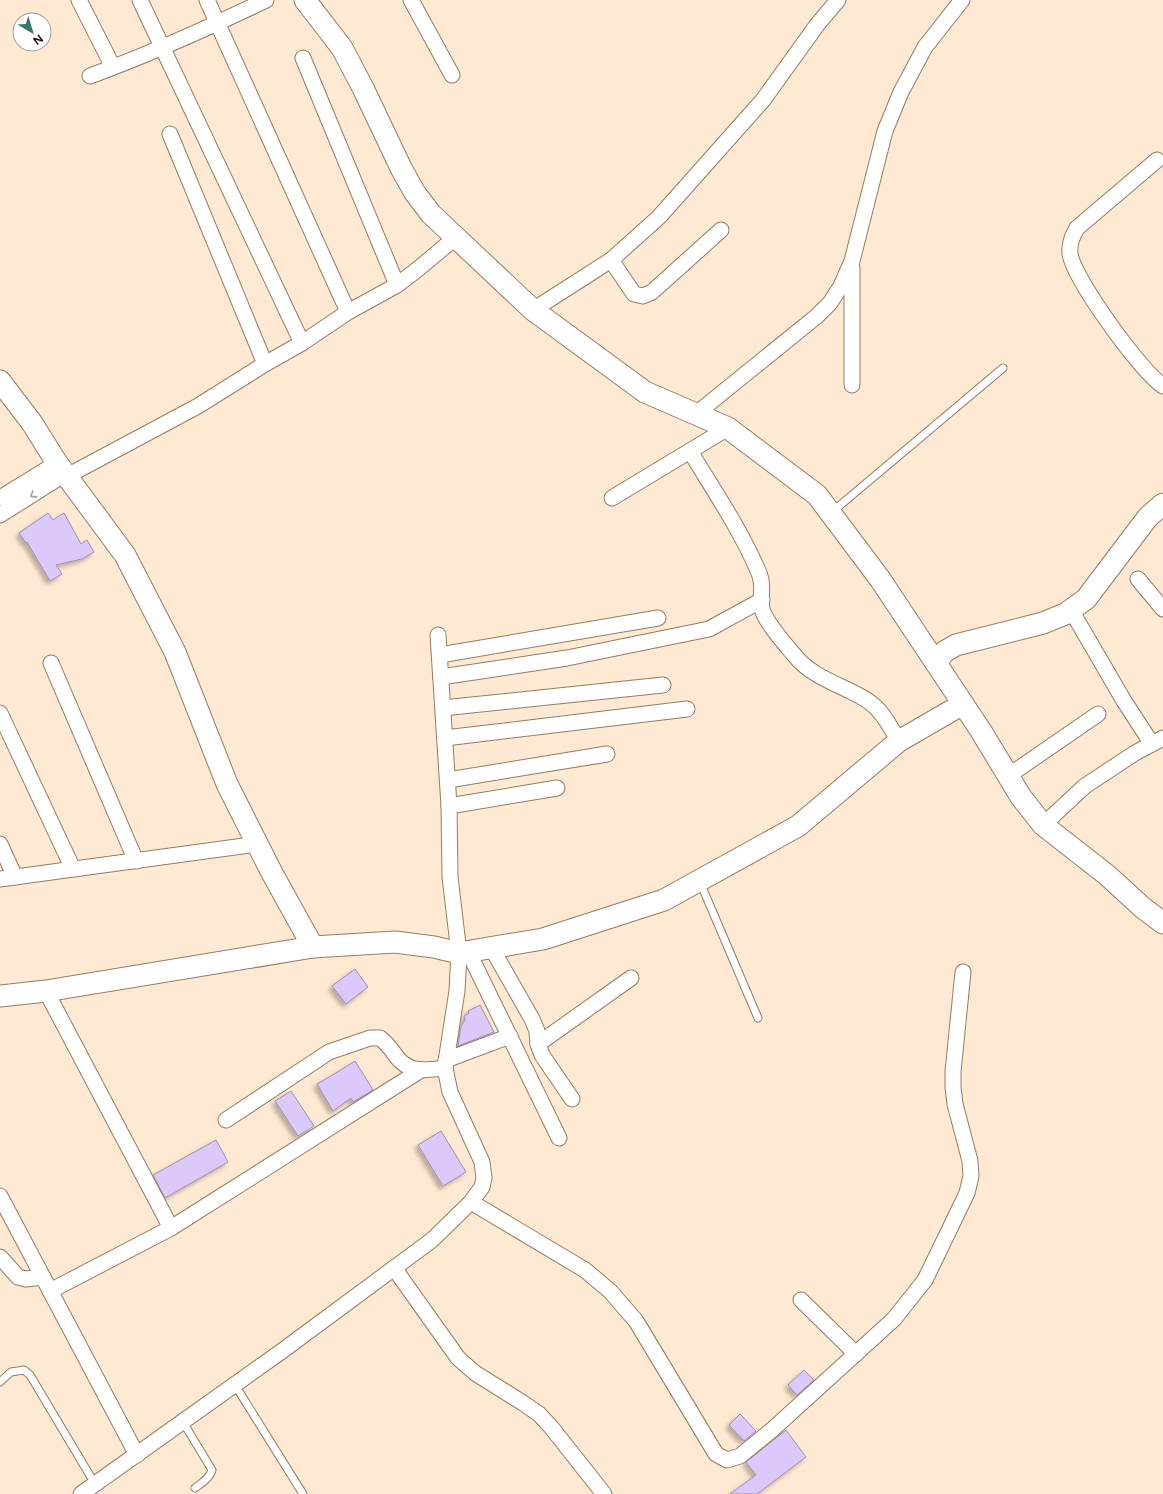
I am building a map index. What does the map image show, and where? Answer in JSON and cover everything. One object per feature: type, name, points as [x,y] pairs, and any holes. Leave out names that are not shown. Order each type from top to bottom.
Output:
[{"type":"street","points":[[79,0],[113,68]]},
{"type":"street","points":[[140,0],[302,343]]},
{"type":"street","points":[[207,0],[348,312]]},
{"type":"street","points":[[90,76],[113,68],[217,24],[266,0]]},
{"type":"street","points":[[305,0],[342,48],[402,170],[415,193],[431,214],[533,310],[645,392],[728,428],[817,495],[880,579],[963,704],[1021,797],[1044,825],[1107,874],[1143,908],[1163,923]]},
{"type":"street","points":[[411,0],[452,75]]},
{"type":"street","points":[[533,310],[611,260],[659,217],[763,100],[816,25],[838,0]]},
{"type":"street","points":[[696,414],[817,316],[830,303],[841,286],[852,261],[885,131],[901,92],[925,47],[962,0]]},
{"type":"street","points":[[303,58],[397,285]]},
{"type":"street","points":[[170,134],[265,364]]},
{"type":"street","points":[[1157,160],[1077,228],[1070,241],[1070,255],[1075,270],[1106,319],[1152,377],[1163,386]]},
{"type":"street","points":[[611,260],[634,294],[643,296],[652,292],[721,230]]},
{"type":"street","points":[[0,498],[63,471],[198,406],[265,364],[302,343],[348,312],[397,285],[455,238]]},
{"type":"street","points":[[852,261],[852,385]]},
{"type":"street","points":[[0,381],[32,423],[63,471],[125,555],[176,652],[227,784],[272,873],[313,947]]},
{"type":"street","points":[[612,498],[728,428]]},
{"type":"street","points":[[690,451],[737,529],[759,573],[763,585],[762,608],[766,616],[796,657],[807,668],[820,677],[872,704],[884,718],[899,741]]},
{"type":"street","points":[[0,515],[63,471]]},
{"type":"street","points":[[936,663],[944,652],[956,645],[1043,623],[1066,614],[1086,599],[1148,517],[1163,504]]},
{"type":"street","points":[[1138,579],[1163,609]]},
{"type":"street","points":[[441,677],[568,658],[709,630],[762,600]]},
{"type":"street","points":[[1044,825],[1085,786],[1135,753],[1157,741],[1124,701],[1071,610]]},
{"type":"street","points":[[440,655],[658,618]]},
{"type":"street","points":[[438,635],[448,780],[450,877],[464,952],[510,1036],[559,1138]]},
{"type":"street","points":[[51,664],[136,861]]},
{"type":"street","points":[[443,708],[663,685]]},
{"type":"street","points":[[0,996],[46,991],[313,947],[395,942],[464,952],[543,939],[664,900],[798,826],[899,741],[963,704]]},
{"type":"street","points":[[445,738],[687,709]]},
{"type":"street","points":[[0,713],[73,869]]},
{"type":"street","points":[[1008,776],[1098,714]]},
{"type":"street","points":[[448,780],[606,754]]},
{"type":"street","points":[[449,806],[557,788]]},
{"type":"street","points":[[0,844],[15,877]]},
{"type":"street","points":[[0,879],[258,844]]},
{"type":"street","points":[[491,948],[532,1019],[537,1030],[538,1044],[542,1055],[572,1100]]},
{"type":"street","points":[[82,1494],[235,1385],[432,1240],[471,1202],[482,1187],[484,1178],[482,1162],[450,1092],[446,1064],[464,952]]},
{"type":"street","points":[[471,1202],[585,1270],[610,1291],[636,1321],[716,1454],[727,1460],[740,1456],[773,1429],[894,1319],[925,1280],[967,1193],[971,1176],[970,1161],[952,1087],[963,972]]},
{"type":"street","points":[[538,1044],[631,978]]},
{"type":"street","points":[[46,991],[171,1228]]},
{"type":"street","points":[[50,1291],[171,1228],[420,1070],[446,1064],[510,1036]]},
{"type":"street","points":[[226,1120],[329,1052],[370,1038],[380,1038],[388,1044],[397,1058],[407,1067],[420,1070]]},
{"type":"street","points":[[0,1196],[137,1455]]},
{"type":"street","points":[[0,1257],[18,1277],[26,1279],[43,1277]]},
{"type":"street","points":[[394,1268],[458,1358],[475,1373],[539,1414],[604,1494]]},
{"type":"street","points":[[801,1300],[856,1354]]},
{"type":"lane","points":[[830,513],[1003,368]]},
{"type":"lane","points":[[699,880],[758,1018]]},
{"type":"lane","points":[[0,1382],[11,1372],[24,1370],[30,1375],[95,1484]]},
{"type":"lane","points":[[235,1385],[303,1494]]},
{"type":"lane","points":[[183,1422],[212,1470],[211,1474],[195,1488]]},
{"type":"building","points":[[48,513],[53,520],[64,513],[81,544],[87,540],[94,552],[82,559],[56,565],[62,574],[50,581],[27,542],[26,543],[19,533]]},
{"type":"building","points":[[355,969],[368,987],[346,1004],[332,986]]},
{"type":"building","points":[[480,1005],[494,1032],[458,1046],[461,1026],[465,1020],[464,1016],[469,1013],[468,1011]]},
{"type":"building","points":[[355,1061],[373,1090],[353,1102],[351,1098],[333,1111],[317,1084]]},
{"type":"building","points":[[291,1091],[314,1126],[298,1136],[275,1101]]},
{"type":"building","points":[[441,1131],[466,1172],[443,1186],[418,1145]]},
{"type":"building","points":[[216,1140],[228,1162],[165,1198],[153,1175]]},
{"type":"building","points":[[804,1370],[814,1380],[797,1395],[788,1385]]},
{"type":"building","points":[[740,1414],[756,1431],[744,1441],[729,1425]]},
{"type":"building","points":[[786,1430],[806,1457],[757,1494],[730,1494],[756,1475],[746,1462]]}]
